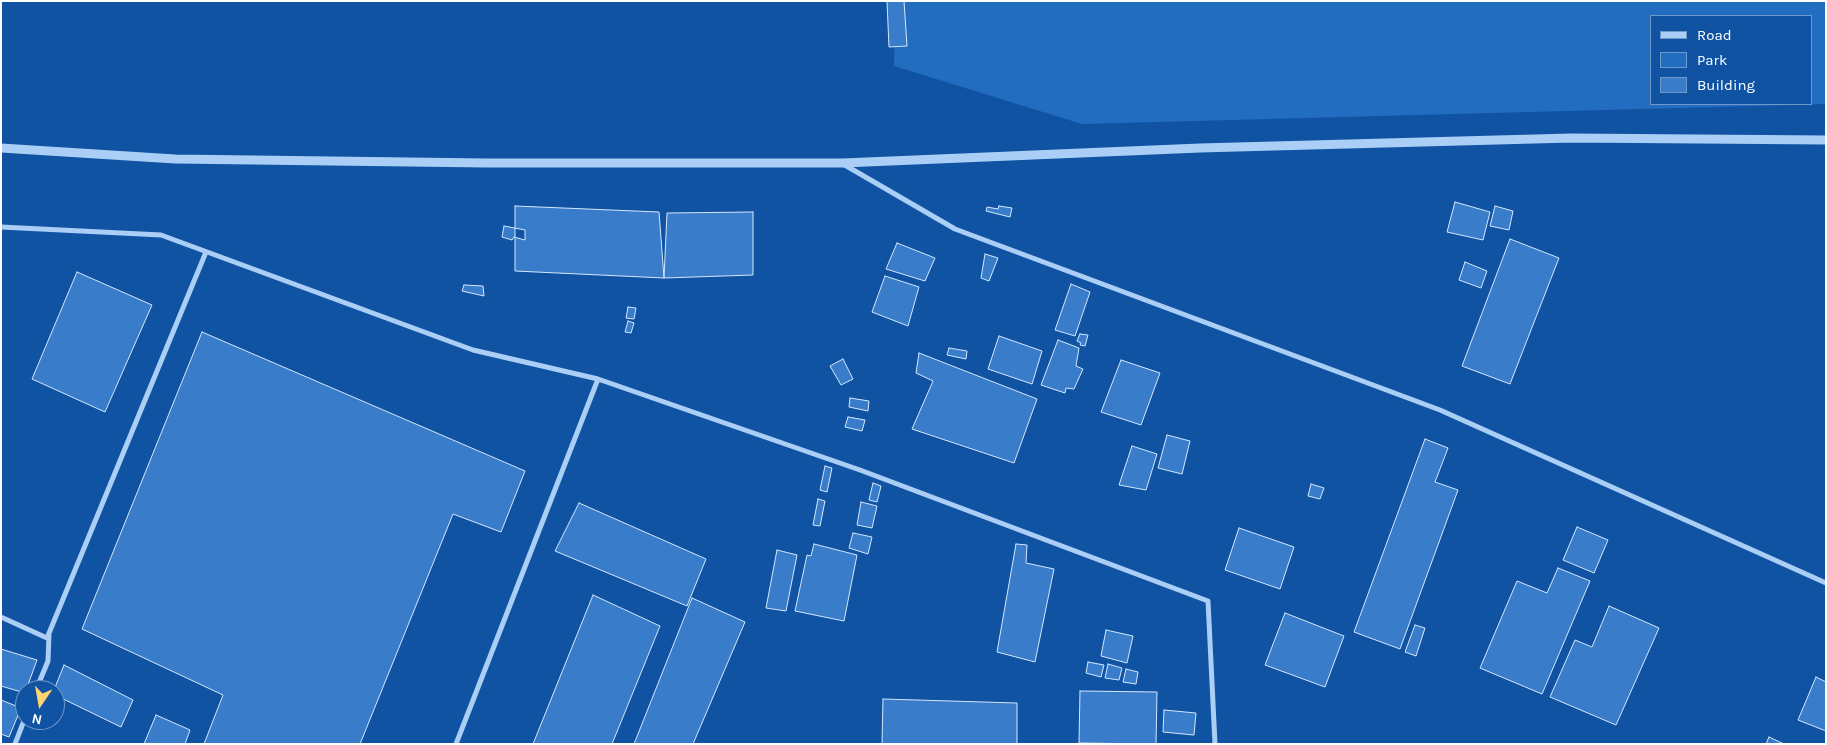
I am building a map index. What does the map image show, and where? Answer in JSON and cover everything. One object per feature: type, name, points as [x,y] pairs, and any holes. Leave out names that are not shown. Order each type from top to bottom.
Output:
[{"type":"street","points":[[1,148],[175,159],[496,163],[843,164],[1200,148],[1571,138],[1826,140]]},
{"type":"street","points":[[843,164],[955,229],[1440,410],[1826,583]]},
{"type":"street","points":[[1,227],[161,235],[473,350],[598,379],[860,470],[1208,601],[1215,744]]},
{"type":"street","points":[[40,680],[48,661],[49,634],[206,252]]},
{"type":"street","points":[[456,744],[598,379]]},
{"type":"street","points":[[1,617],[47,638],[49,634]]},
{"type":"street","points":[[15,744],[20,730]]},
{"type":"green space","points":[[896,1],[1826,1],[1826,104],[1812,104],[1812,15],[1650,15],[1650,105],[1789,105],[1082,124],[894,66]]},
{"type":"building","points":[[887,1],[904,1],[907,46],[889,47]]},
{"type":"building","points":[[1455,202],[1490,212],[1483,240],[1447,232]]},
{"type":"building","points":[[515,206],[659,212],[664,278],[515,271]]},
{"type":"building","points":[[999,206],[1012,208],[1010,217],[986,211],[987,207],[998,209]]},
{"type":"building","points":[[1495,206],[1513,211],[1509,230],[1490,226]]},
{"type":"building","points":[[753,212],[753,275],[664,278],[667,213]]},
{"type":"building","points":[[504,226],[525,230],[525,240],[514,237],[512,240],[502,237]]},
{"type":"building","points":[[1510,239],[1559,258],[1510,384],[1462,366]]},
{"type":"building","points":[[897,243],[935,258],[925,281],[886,269]]},
{"type":"building","points":[[985,254],[998,258],[989,281],[981,278]]},
{"type":"building","points":[[1465,262],[1487,271],[1481,288],[1459,280]]},
{"type":"building","points":[[77,272],[152,305],[105,412],[32,379]]},
{"type":"building","points":[[885,276],[919,287],[908,326],[872,312]]},
{"type":"building","points":[[1071,284],[1090,292],[1075,336],[1055,330]]},
{"type":"building","points":[[464,285],[483,286],[484,296],[462,291]]},
{"type":"building","points":[[628,307],[636,308],[634,319],[626,318]]},
{"type":"building","points":[[628,321],[634,323],[631,333],[625,332]]},
{"type":"building","points":[[202,332],[525,471],[501,532],[453,514],[360,744],[204,744],[223,695],[82,629]]},
{"type":"building","points":[[1080,334],[1088,335],[1085,346],[1080,345],[1081,343],[1077,341]]},
{"type":"building","points":[[999,336],[1042,351],[1032,384],[988,369]]},
{"type":"building","points":[[1058,340],[1079,348],[1076,366],[1083,369],[1074,389],[1066,388],[1065,393],[1041,385]]},
{"type":"building","points":[[949,348],[967,351],[966,359],[947,355]]},
{"type":"building","points":[[919,353],[1037,399],[1014,463],[912,429],[933,381],[916,373]]},
{"type":"building","points":[[843,359],[853,379],[841,385],[830,366]]},
{"type":"building","points":[[1121,360],[1160,373],[1141,425],[1101,412]]},
{"type":"building","points":[[850,398],[869,401],[868,411],[849,407]]},
{"type":"building","points":[[848,417],[865,420],[862,431],[845,427]]},
{"type":"building","points":[[1167,435],[1190,441],[1182,474],[1158,468]]},
{"type":"building","points":[[1425,439],[1448,448],[1435,482],[1458,490],[1400,649],[1354,632]]},
{"type":"building","points":[[1132,446],[1157,454],[1146,490],[1119,485]]},
{"type":"building","points":[[825,466],[832,468],[827,492],[820,490]]},
{"type":"building","points":[[873,483],[881,486],[877,502],[869,500]]},
{"type":"building","points":[[1311,484],[1324,488],[1320,499],[1308,496]]},
{"type":"building","points":[[818,499],[825,501],[820,526],[813,525]]},
{"type":"building","points":[[861,502],[877,506],[872,528],[857,525]]},
{"type":"building","points":[[579,503],[706,559],[687,606],[555,551]]},
{"type":"building","points":[[1577,527],[1608,540],[1594,573],[1563,560]]},
{"type":"building","points":[[1239,528],[1294,547],[1280,589],[1225,570]]},
{"type":"building","points":[[853,533],[872,537],[868,554],[849,548]]},
{"type":"building","points":[[814,544],[857,555],[844,621],[795,611],[807,555],[811,556]]},
{"type":"building","points":[[1016,544],[1027,545],[1026,563],[1054,569],[1035,662],[997,652]]},
{"type":"building","points":[[777,550],[797,555],[786,611],[766,608]]},
{"type":"building","points":[[1558,568],[1590,581],[1542,694],[1480,668],[1517,581],[1547,593]]},
{"type":"building","points":[[593,595],[660,626],[612,744],[533,744]]},
{"type":"building","points":[[692,598],[745,622],[693,744],[634,744]]},
{"type":"building","points":[[1609,606],[1659,628],[1616,725],[1550,697],[1575,640],[1592,647]]},
{"type":"building","points":[[1285,613],[1344,636],[1325,687],[1265,665]]},
{"type":"building","points":[[1415,625],[1425,628],[1416,656],[1405,652]]},
{"type":"building","points":[[1106,630],[1133,636],[1127,663],[1101,656]]},
{"type":"building","points":[[1,649],[37,660],[30,680],[15,680],[15,690],[1,686]]},
{"type":"building","points":[[1088,662],[1104,665],[1101,677],[1086,673]]},
{"type":"building","points":[[1108,664],[1122,668],[1119,680],[1105,678]]},
{"type":"building","points":[[64,665],[133,700],[121,727],[65,700],[65,680],[58,680]]},
{"type":"building","points":[[1126,669],[1138,672],[1136,684],[1123,682]]},
{"type":"building","points":[[1816,677],[1826,682],[1826,731],[1798,720]]},
{"type":"building","points":[[1080,691],[1157,692],[1156,744],[1079,743]]},
{"type":"building","points":[[883,699],[1017,703],[1017,744],[882,744]]},
{"type":"building","points":[[1,700],[15,706],[15,722],[9,737],[1,734]]},
{"type":"building","points":[[1164,710],[1196,713],[1194,735],[1163,732]]},
{"type":"building","points":[[156,715],[190,730],[185,744],[144,744]]},
{"type":"building","points":[[1769,737],[1784,744],[1766,744]]}]
